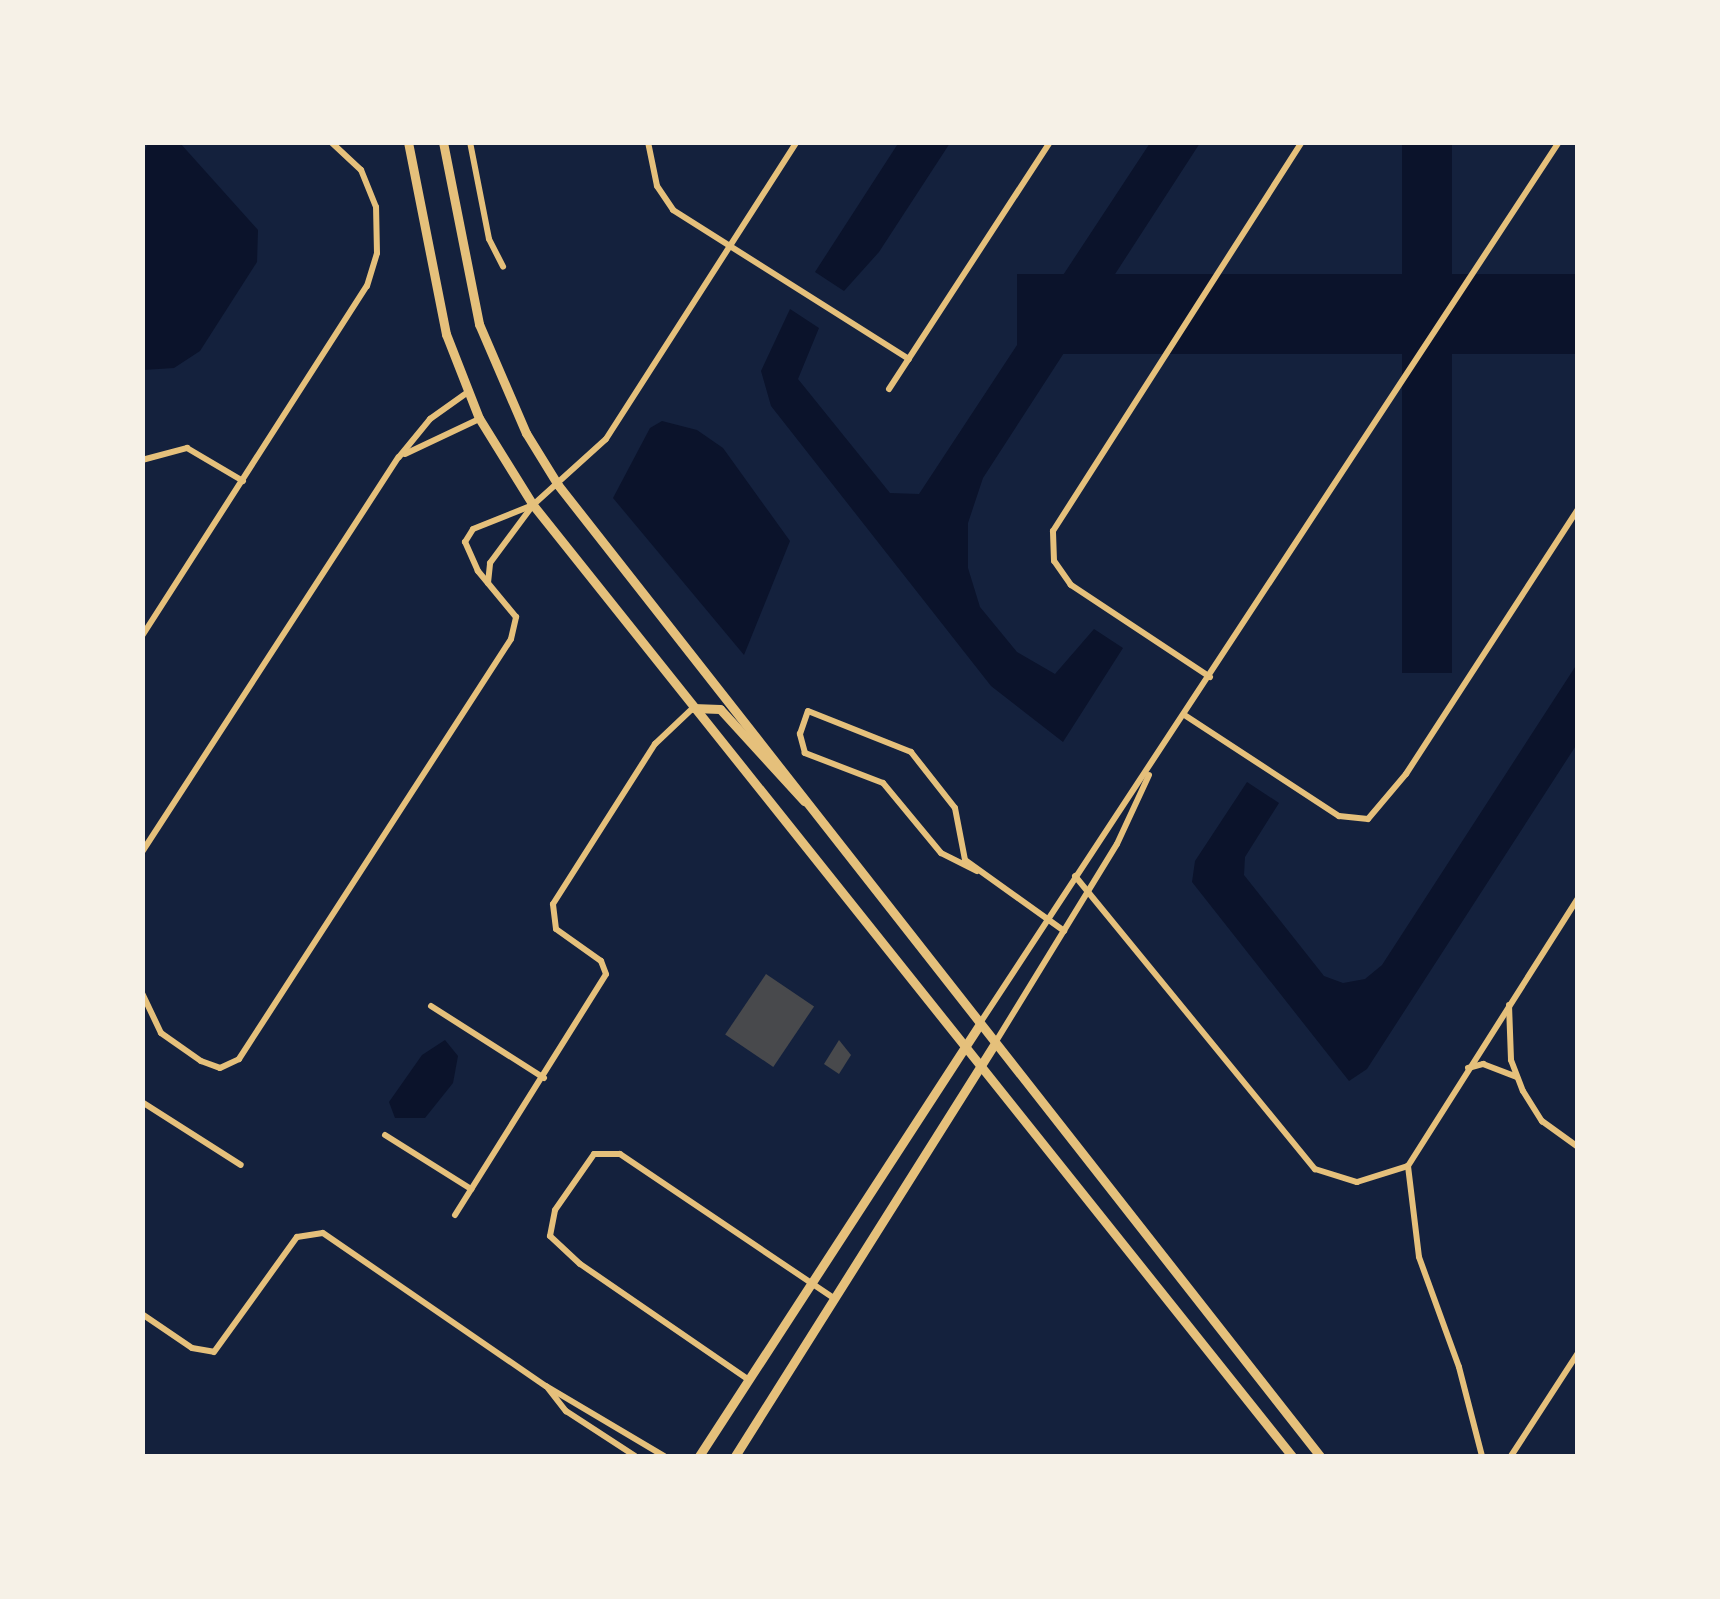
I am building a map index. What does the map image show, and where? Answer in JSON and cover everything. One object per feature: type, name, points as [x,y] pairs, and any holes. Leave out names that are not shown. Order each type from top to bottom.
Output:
[{"type":"main road","points":[[408,142],[433,288],[468,392],[479,418],[533,505],[1292,1456]]},
{"type":"main road","points":[[443,146],[479,324],[526,434],[558,485],[1320,1456]]},
{"type":"main road","points":[[693,708],[720,709],[794,794],[811,804]]},
{"type":"main road","points":[[699,1456],[980,1024]]},
{"type":"main road","points":[[736,1456],[995,1043]]},
{"type":"street","points":[[142,636],[146,624],[243,481],[374,269],[377,220],[368,184],[331,142]]},
{"type":"street","points":[[470,142],[488,239],[503,267]]},
{"type":"street","points":[[648,142],[662,200],[717,241],[732,244],[909,359]]},
{"type":"street","points":[[142,993],[162,1033],[201,1061],[220,1068],[239,1059],[512,639],[516,617],[490,588],[466,550],[469,534],[533,505],[606,439],[797,142]]},
{"type":"street","points":[[889,389],[1050,142]]},
{"type":"street","points":[[1210,677],[1071,585],[1054,561],[1053,531],[1302,142]]},
{"type":"street","points":[[980,1024],[1560,142]]},
{"type":"street","points":[[142,852],[399,457],[430,420],[468,392]]},
{"type":"street","points":[[399,457],[479,418]]},
{"type":"street","points":[[142,460],[187,448],[243,481]]},
{"type":"street","points":[[490,588],[490,562],[533,505]]},
{"type":"street","points":[[1185,716],[1339,816],[1368,819],[1406,774],[1578,509]]},
{"type":"street","points":[[455,1215],[606,974],[601,962],[556,929],[553,904],[655,744],[693,708]]},
{"type":"street","points":[[978,871],[941,852],[883,782],[805,753],[800,734],[808,711],[911,752],[955,808],[964,860],[1064,931]]},
{"type":"street","points":[[995,1043],[1090,891],[1156,760]]},
{"type":"street","points":[[1075,876],[1315,1169],[1357,1182],[1408,1166]]},
{"type":"street","points":[[1482,1456],[1459,1367],[1419,1256],[1408,1166],[1578,898]]},
{"type":"street","points":[[1510,1004],[1518,1078],[1542,1120],[1578,1148]]},
{"type":"street","points":[[431,1006],[544,1078]]},
{"type":"street","points":[[1467,1069],[1483,1064],[1518,1078]]},
{"type":"street","points":[[142,1102],[240,1165]]},
{"type":"street","points":[[385,1134],[472,1189]]},
{"type":"street","points":[[750,1380],[558,1247],[550,1236],[555,1210],[594,1154],[620,1154],[836,1299]]},
{"type":"street","points":[[142,1314],[192,1348],[214,1352],[229,1339],[288,1248],[315,1230],[546,1386],[664,1456]]},
{"type":"street","points":[[1511,1456],[1578,1353]]},
{"type":"street","points":[[546,1386],[566,1411],[635,1456]]},
{"type":"water","points":[[899,142],[950,143],[879,252],[844,291],[815,272]]},
{"type":"water","points":[[148,143],[180,143],[258,230],[257,262],[200,351],[174,368],[143,370],[142,159]]},
{"type":"water","points":[[1150,143],[1200,143],[983,478],[968,523],[968,568],[980,607],[1017,652],[1055,674],[1094,629],[1123,648],[1063,742],[991,686],[771,406],[761,371],[790,309],[819,328],[798,379],[890,493],[919,494]]},
{"type":"water","points":[[1402,143],[1452,143],[1452,673],[1402,673]]},
{"type":"water","points":[[1017,274],[1577,274],[1577,354],[1017,354]]},
{"type":"water","points":[[662,421],[697,430],[723,448],[790,541],[744,655],[613,498],[650,428]]},
{"type":"water","points":[[1577,664],[1577,744],[1367,1069],[1349,1081],[1192,882],[1195,861],[1247,782],[1279,803],[1245,857],[1244,875],[1324,976],[1343,983],[1365,979],[1382,965]]},
{"type":"water","points":[[445,1040],[458,1056],[453,1083],[425,1118],[395,1118],[389,1102],[422,1055]]},
{"type":"building","points":[[766,974],[814,1006],[773,1067],[725,1035]]},
{"type":"building","points":[[839,1040],[851,1055],[839,1074],[824,1064]]}]
